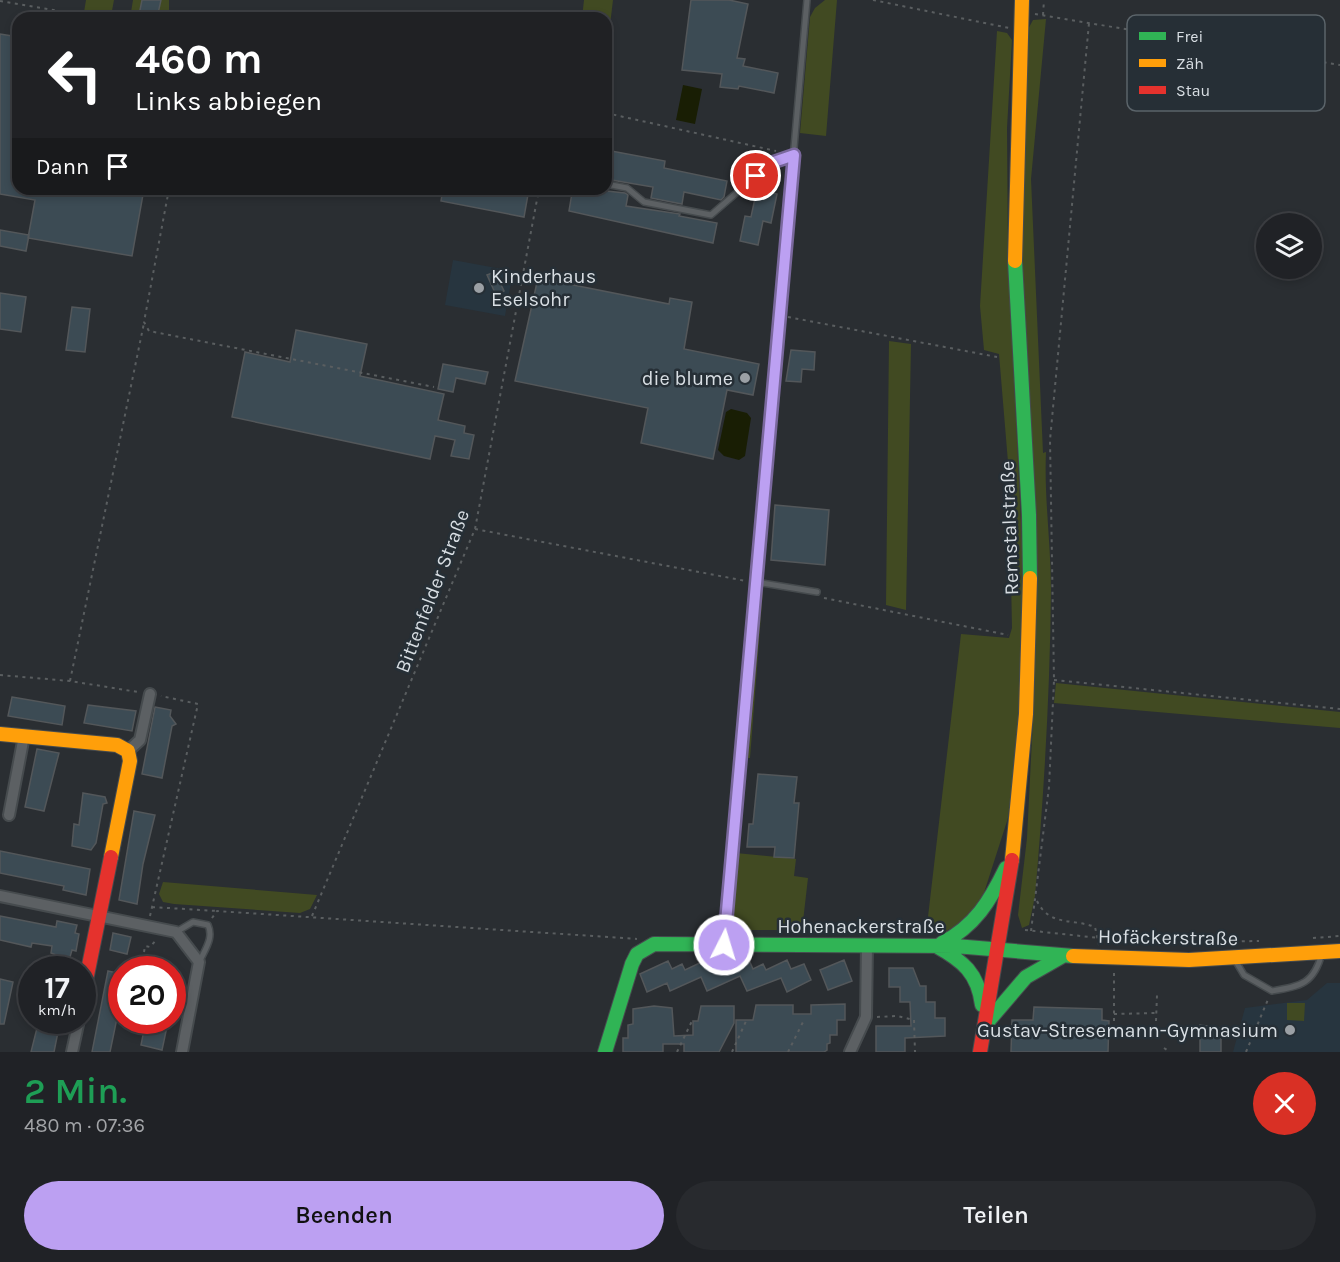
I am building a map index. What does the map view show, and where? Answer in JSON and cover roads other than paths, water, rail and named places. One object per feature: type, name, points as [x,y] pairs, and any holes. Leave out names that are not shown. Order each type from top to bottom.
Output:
[{"type":"street","name":"Remstalstraße","points":[[980,1052],[1014,849],[1025,726],[1030,606],[1029,515],[1015,255],[1022,0]]},
{"type":"street","points":[[128,751],[140,740],[150,694]]},
{"type":"street","points":[[0,734],[117,745],[128,751]]},
{"type":"street","points":[[9,815],[24,736]]},
{"type":"street","points":[[91,956],[130,761],[128,751]]},
{"type":"street","points":[[936,946],[958,936],[976,922],[1014,849]]},
{"type":"street","points":[[0,896],[176,932],[199,962],[182,1052]]},
{"type":"street","name":"Hohenackerstraße","points":[[605,1052],[632,964],[637,954],[654,944],[668,942],[724,945],[936,946],[996,950]]},
{"type":"street","points":[[850,1052],[866,1017],[867,945]]},
{"type":"street","points":[[936,946],[967,963],[972,969],[981,990],[984,1026]]},
{"type":"street","name":"Hofäckerstraße","points":[[996,950],[1159,960],[1340,951]]},
{"type":"street","points":[[984,1026],[1027,973],[1067,954]]},
{"type":"street","points":[[72,1052],[76,1034]]},
{"type":"lane","points":[[724,945],[807,0]]},
{"type":"lane","points":[[612,185],[627,189],[644,202],[711,215],[771,163],[794,155]]},
{"type":"lane","points":[[756,582],[817,592]]},
{"type":"lane","points":[[176,932],[194,922],[208,925],[209,942],[199,962]]},
{"type":"lane","points":[[1234,958],[1244,975],[1272,991],[1303,985],[1318,970],[1322,952]]},
{"type":"place","name":"Kinderhaus Eselsohr","points":[[479,288]]},
{"type":"place","name":"die blume","points":[[745,378]]},
{"type":"place","name":"Gustav-Stresemann-Gymnasium","points":[[1290,1030]]}]
